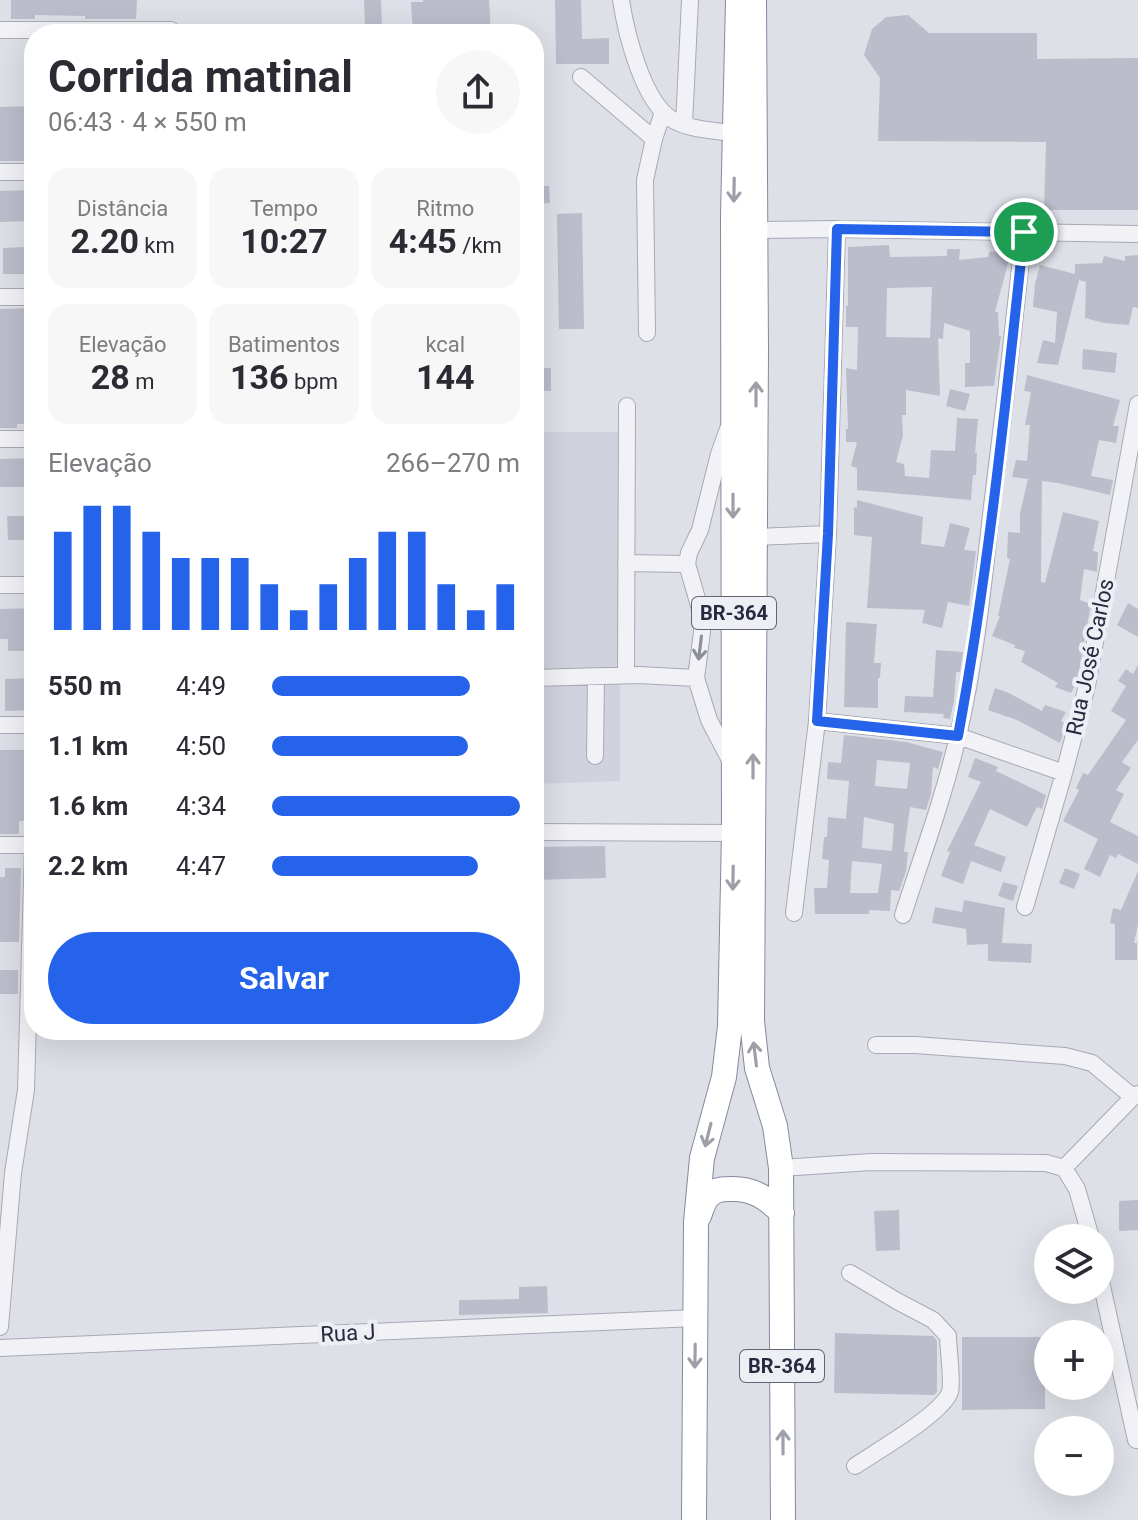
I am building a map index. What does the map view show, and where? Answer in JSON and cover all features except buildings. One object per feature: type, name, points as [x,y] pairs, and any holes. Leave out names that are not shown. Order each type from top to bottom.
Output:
[{"type":"highway","name":"BR-364","points":[[694,1520],[696,1222],[702,1158],[724,1077],[730,1026],[734,833],[733,415],[738,0]]},
{"type":"highway","name":"BR-364","points":[[754,0],[752,1021],[757,1068],[775,1126],[781,1168],[783,1520]]},
{"type":"highway","points":[[696,1222],[707,1198],[718,1189],[753,1191],[782,1213]]},
{"type":"street","points":[[621,0],[626,30],[640,70],[663,112],[684,125],[735,134]]},
{"type":"street","points":[[684,125],[690,0]]},
{"type":"street","points":[[0,30],[24,30]]},
{"type":"street","points":[[581,77],[654,139]]},
{"type":"street","points":[[647,333],[645,180],[663,112]]},
{"type":"street","points":[[0,172],[24,172]]},
{"type":"street","points":[[794,913],[817,721],[828,534],[837,229]]},
{"type":"street","points":[[754,230],[1138,234]]},
{"type":"street","points":[[903,915],[958,736],[981,606],[1024,232]]},
{"type":"street","points":[[0,297],[24,297]]},
{"type":"street","name":"Rua José Carlos","points":[[1025,907],[1087,686],[1138,404]]},
{"type":"street","points":[[626,675],[627,406]]},
{"type":"street","points":[[733,415],[687,564],[702,616],[696,678],[709,720],[734,767]]},
{"type":"street","points":[[0,439],[24,439]]},
{"type":"street","points":[[755,537],[828,534]]},
{"type":"street","points":[[626,563],[687,564]]},
{"type":"street","points":[[0,585],[24,585]]},
{"type":"street","points":[[544,678],[626,675],[696,678]]},
{"type":"street","points":[[595,756],[596,677]]},
{"type":"street","points":[[817,721],[958,736],[1064,773]]},
{"type":"street","points":[[0,725],[24,725]]},
{"type":"street","points":[[544,832],[734,833]]},
{"type":"street","points":[[0,845],[24,845]]},
{"type":"street","points":[[0,1327],[13,1173],[26,1090],[27,1040]]},
{"type":"street","points":[[876,1045],[1065,1056],[1092,1063],[1136,1096],[1064,1168]]},
{"type":"street","points":[[0,1158],[13,1173]]},
{"type":"street","points":[[781,1168],[896,1162],[1046,1163],[1064,1168],[1077,1189],[1087,1224]]},
{"type":"street","points":[[850,1273],[933,1320],[948,1336],[951,1391],[942,1406],[855,1466]]},
{"type":"street","points":[[1106,1304],[1136,1440]]},
{"type":"street","name":"Rua J","points":[[0,1348],[696,1318]]},
{"type":"shaded area","points":[[544,432],[619,432],[620,781],[544,784]]},
{"type":"route","points":[[837,229],[1024,232],[981,606],[958,736],[817,721],[828,534],[837,229]]}]
